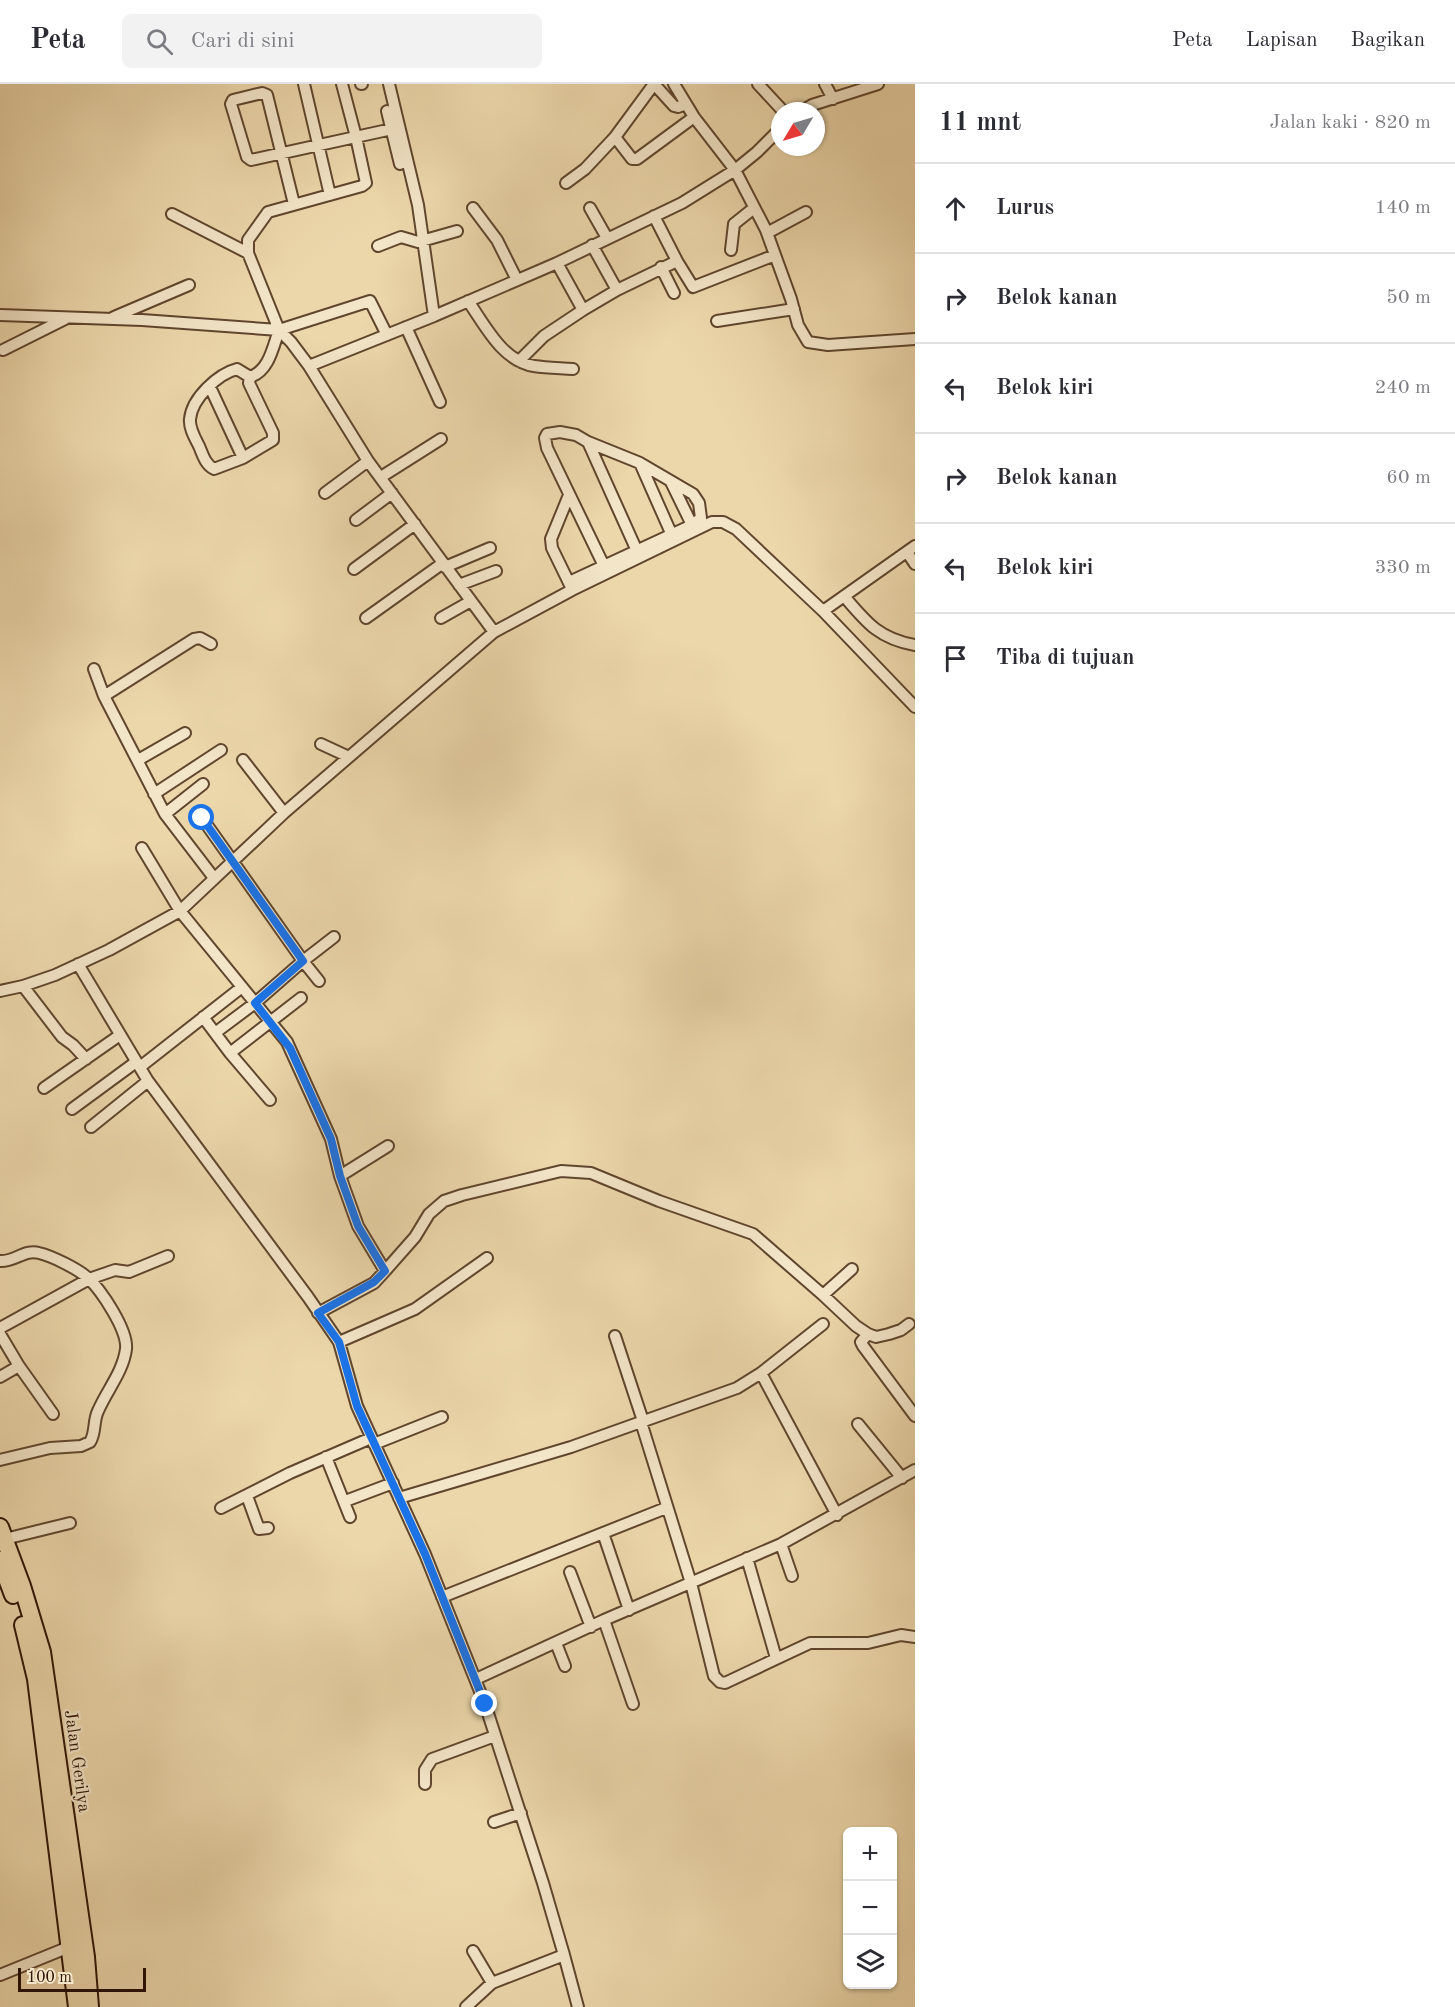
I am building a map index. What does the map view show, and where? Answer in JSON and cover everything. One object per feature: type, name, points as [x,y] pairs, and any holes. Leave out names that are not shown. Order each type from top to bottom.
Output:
[{"type":"highway","name":"Jalan Gerilya","points":[[2,1533],[42,1652],[69,1947],[77,2007]]},
{"type":"highway","name":"Jalan Gerilya","points":[[1,1564],[32,1658],[86,1957],[90,2007]]},
{"type":"street","points":[[304,84],[330,195]]},
{"type":"street","points":[[342,84],[366,183],[268,212],[248,240],[248,253],[279,330],[309,366],[368,461],[494,632]]},
{"type":"street","points":[[389,84],[417,203],[434,316]]},
{"type":"street","points":[[566,183],[585,168],[615,137],[654,84],[674,106],[686,104]]},
{"type":"street","points":[[674,84],[694,117],[735,170],[767,233],[804,338],[814,344],[877,343],[915,339]]},
{"type":"street","points":[[758,84],[775,102]]},
{"type":"street","points":[[825,84],[833,99]]},
{"type":"street","points":[[825,102],[878,84]]},
{"type":"street","points":[[294,204],[281,155],[269,101],[265,93],[231,102],[248,159],[281,155],[392,129]]},
{"type":"street","points":[[387,111],[400,164]]},
{"type":"street","points":[[615,137],[635,160],[694,117]]},
{"type":"street","points":[[309,366],[557,263],[682,203],[735,170],[771,138]]},
{"type":"street","points":[[473,208],[497,240],[517,280]]},
{"type":"street","points":[[590,208],[607,238]]},
{"type":"street","points":[[731,250],[734,224],[754,208]]},
{"type":"street","points":[[767,233],[806,212]]},
{"type":"street","points":[[171,214],[248,253]]},
{"type":"street","points":[[654,216],[677,261],[691,284],[696,286],[775,255]]},
{"type":"street","points":[[378,246],[401,237],[418,242],[457,231]]},
{"type":"street","points":[[592,246],[617,290]]},
{"type":"street","points":[[519,361],[544,336],[584,310],[617,290],[677,261]]},
{"type":"street","points":[[557,263],[584,310]]},
{"type":"street","points":[[661,267],[674,293]]},
{"type":"street","points":[[102,320],[120,315],[189,285]]},
{"type":"street","points":[[0,315],[142,320],[279,330],[370,301],[387,335]]},
{"type":"street","points":[[468,301],[504,351],[519,361],[533,366],[573,369]]},
{"type":"street","points":[[717,321],[794,309]]},
{"type":"street","points":[[3,350],[66,319]]},
{"type":"street","points":[[406,327],[440,402]]},
{"type":"street","points":[[250,377],[261,372],[272,351],[279,330]]},
{"type":"street","points":[[237,369],[250,377],[249,383],[273,433],[273,440],[243,458],[214,469],[206,463],[190,426],[190,417],[196,403],[224,374],[237,369]]},
{"type":"street","points":[[210,387],[243,458]]},
{"type":"street","points":[[0,991],[23,986],[110,950],[180,911],[284,813],[494,632],[604,566],[692,525],[671,482],[640,463],[576,435],[547,434],[545,438],[547,448],[604,566]]},
{"type":"street","points":[[381,477],[441,439]]},
{"type":"street","points":[[588,442],[637,551]]},
{"type":"street","points":[[325,493],[368,461]]},
{"type":"street","points":[[640,463],[671,533]]},
{"type":"street","points":[[356,520],[392,493]]},
{"type":"street","points":[[569,495],[551,539],[552,548],[571,586]]},
{"type":"street","points":[[571,586],[712,522],[730,524],[823,611],[915,707]]},
{"type":"street","points":[[354,569],[415,524]]},
{"type":"street","points":[[366,618],[444,565],[490,548]]},
{"type":"street","points":[[823,611],[911,549],[915,564]]},
{"type":"street","points":[[459,585],[496,571]]},
{"type":"street","points":[[844,596],[874,630],[893,640],[915,645]]},
{"type":"street","points":[[441,618],[471,601]]},
{"type":"street","points":[[104,696],[194,639],[200,638],[211,644]]},
{"type":"street","points":[[94,669],[104,696],[165,814],[214,878]]},
{"type":"street","points":[[138,760],[185,733]]},
{"type":"street","points":[[321,744],[349,757]]},
{"type":"street","points":[[154,794],[221,750]]},
{"type":"street","points":[[243,760],[284,813]]},
{"type":"street","points":[[165,814],[203,784]]},
{"type":"street","points":[[202,818],[319,981]]},
{"type":"street","points":[[142,848],[180,911],[290,1048],[331,1139],[340,1176],[358,1226],[385,1271]]},
{"type":"street","points":[[215,1033],[334,937]]},
{"type":"street","points":[[78,964],[148,1081],[339,1342],[357,1406],[393,1484],[476,1679],[521,1813],[578,2007]]},
{"type":"street","points":[[23,986],[60,1034],[86,1059]]},
{"type":"street","points":[[72,1109],[138,1065],[242,987]]},
{"type":"street","points":[[230,1053],[301,998]]},
{"type":"street","points":[[203,1017],[270,1100]]},
{"type":"street","points":[[44,1088],[120,1035]]},
{"type":"street","points":[[91,1127],[148,1081]]},
{"type":"street","points":[[340,1176],[388,1146]]},
{"type":"street","points":[[319,1314],[374,1282],[415,1237],[429,1214],[444,1201],[462,1194],[561,1172],[591,1173],[659,1201],[753,1234],[856,1326],[915,1416]]},
{"type":"street","points":[[0,1261],[12,1260],[28,1252],[39,1253],[89,1279],[118,1319],[125,1335],[126,1347],[123,1363],[97,1412],[93,1438],[90,1442],[81,1446],[50,1448],[0,1460]]},
{"type":"street","points":[[0,1328],[89,1279],[115,1270],[129,1272],[168,1256]]},
{"type":"street","points":[[339,1342],[415,1309],[487,1258]]},
{"type":"street","points":[[823,1295],[852,1269]]},
{"type":"street","points":[[399,1498],[571,1447],[737,1388],[761,1373],[823,1324]]},
{"type":"street","points":[[865,1338],[889,1334],[909,1324]]},
{"type":"street","points":[[0,1334],[19,1366],[53,1414]]},
{"type":"street","points":[[615,1336],[666,1508],[691,1583],[714,1676],[720,1682],[725,1683],[810,1643],[868,1643],[901,1635],[915,1636]]},
{"type":"street","points":[[0,1377],[19,1366]]},
{"type":"street","points":[[761,1373],[837,1515]]},
{"type":"street","points":[[221,1508],[326,1457],[442,1417]]},
{"type":"street","points":[[858,1424],[902,1478]]},
{"type":"street","points":[[326,1457],[350,1517]]},
{"type":"street","points":[[476,1679],[604,1620],[781,1544],[915,1470]]},
{"type":"street","points":[[348,1500],[393,1484]]},
{"type":"street","points":[[247,1496],[260,1529],[268,1528]]},
{"type":"street","points":[[442,1597],[666,1508]]},
{"type":"street","points":[[2,1533],[70,1523]]},
{"type":"street","points":[[603,1533],[629,1610]]},
{"type":"street","points":[[781,1544],[792,1576]]},
{"type":"street","points":[[747,1558],[776,1658]]},
{"type":"street","points":[[570,1572],[591,1627]]},
{"type":"street","points":[[604,1620],[633,1704]]},
{"type":"street","points":[[556,1643],[565,1666]]},
{"type":"street","points":[[425,1784],[425,1770],[432,1759],[495,1736]]},
{"type":"street","points":[[494,1822],[521,1813]]},
{"type":"street","points":[[0,1975],[69,1947]]},
{"type":"street","points":[[473,1951],[492,1983]]},
{"type":"street","points":[[466,2007],[492,1983],[564,1955]]},
{"type":"route","points":[[202,818],[303,961],[255,1003],[290,1048],[331,1139],[340,1176],[358,1226],[385,1271],[374,1282],[318,1313],[339,1342],[357,1406],[425,1554],[485,1704]]}]
